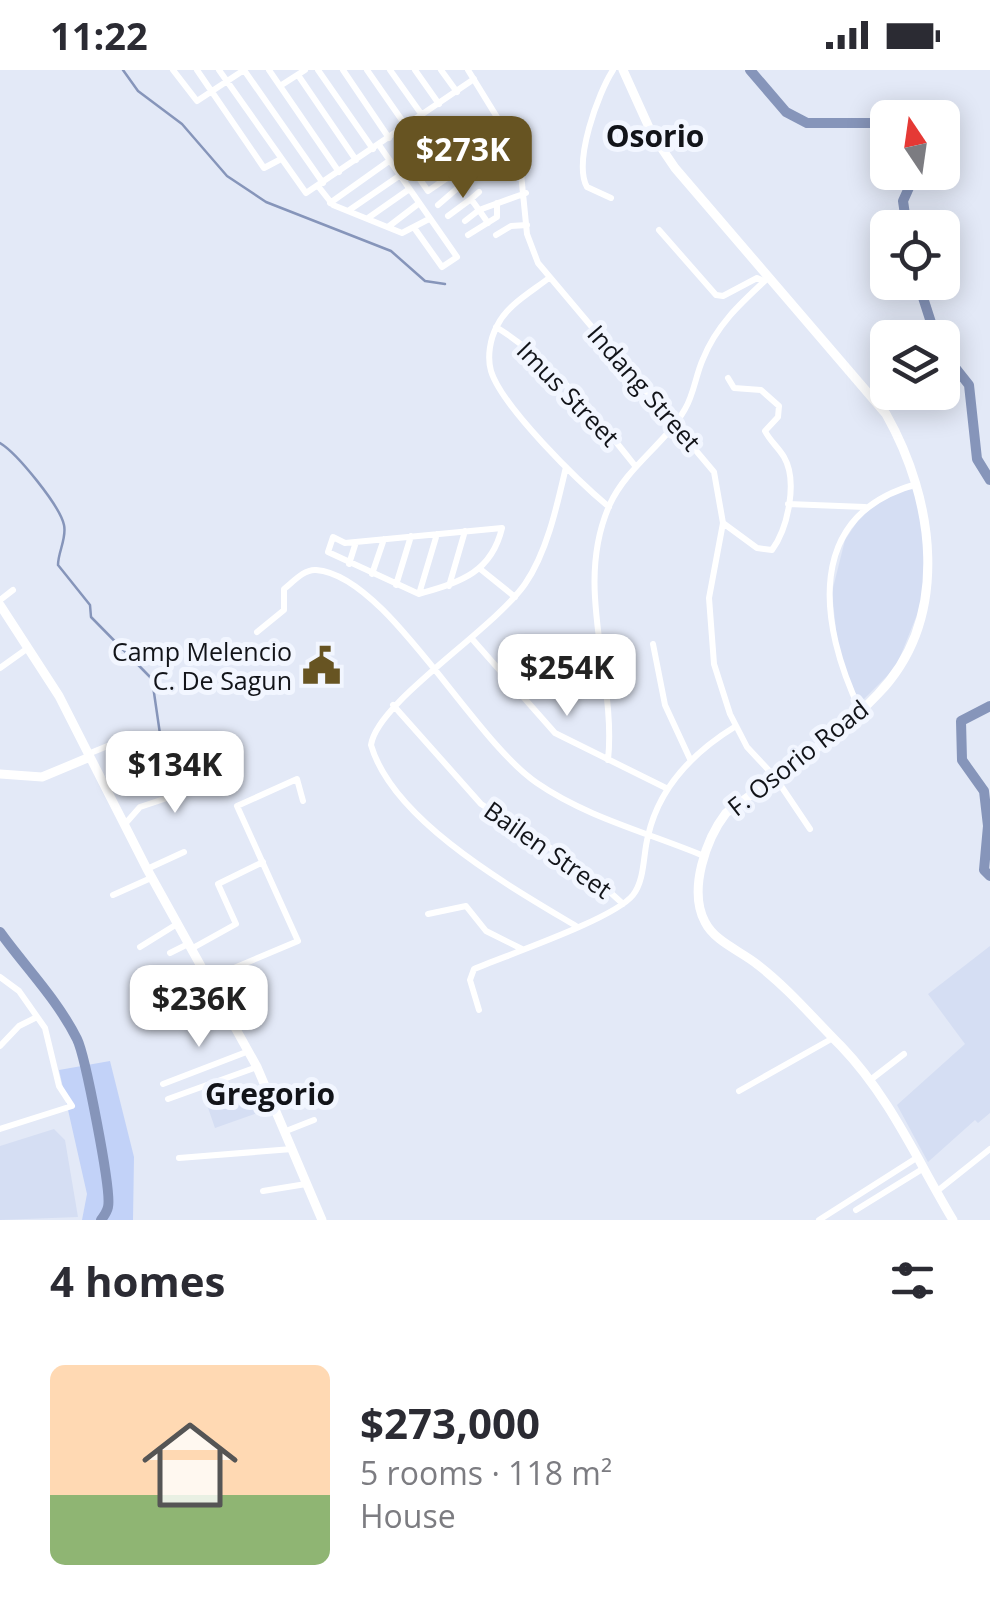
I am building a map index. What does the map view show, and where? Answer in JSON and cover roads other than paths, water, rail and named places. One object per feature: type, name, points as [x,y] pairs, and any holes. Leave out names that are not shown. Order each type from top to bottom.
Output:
[{"type":"street","points":[[174,70],[195,101],[244,70],[330,203],[405,234],[429,219]]},
{"type":"street","points":[[197,70],[264,168],[280,159]]},
{"type":"street","points":[[219,70],[304,192],[340,172],[474,79]]},
{"type":"street","points":[[269,70],[340,172]]},
{"type":"street","points":[[318,70],[457,256],[442,268],[415,230]]},
{"type":"street","points":[[343,70],[389,138]]},
{"type":"street","points":[[367,70],[406,126]]},
{"type":"street","points":[[390,70],[422,115]]},
{"type":"street","points":[[415,70],[439,104]]},
{"type":"street","points":[[441,70],[456,92]]},
{"type":"street","name":"Indang Street","points":[[468,70],[520,153],[532,252],[549,278],[714,472],[724,523],[709,598],[710,644],[736,726],[747,747],[775,777],[810,830]]},
{"type":"street","points":[[611,198],[588,187],[582,172],[595,104],[613,70]]},
{"type":"street","name":"F. Osorio Road","points":[[623,70],[652,134],[675,168],[766,279],[886,414],[906,450],[917,484],[927,533],[929,588],[900,666],[860,710],[726,813],[714,829],[704,856],[699,898],[708,928],[758,965],[870,1081],[953,1220]]},
{"type":"street","points":[[280,86],[301,72],[356,160]]},
{"type":"street","points":[[411,168],[436,151],[451,160],[503,121]]},
{"type":"street","points":[[444,126],[404,152],[429,192],[450,176]]},
{"type":"street","points":[[438,204],[490,160],[506,160],[522,172]]},
{"type":"street","points":[[330,203],[389,161]]},
{"type":"street","points":[[348,211],[399,176]]},
{"type":"street","points":[[368,218],[408,190]]},
{"type":"street","points":[[448,216],[479,192]]},
{"type":"street","points":[[464,222],[479,210],[526,193]]},
{"type":"street","points":[[471,198],[488,223]]},
{"type":"street","points":[[468,235],[497,216],[496,203]]},
{"type":"street","points":[[388,227],[418,204]]},
{"type":"street","points":[[496,235],[511,226],[527,225]]},
{"type":"street","points":[[659,230],[716,295],[724,296],[757,278],[766,279]]},
{"type":"street","points":[[549,278],[511,308],[496,327],[489,360],[496,382],[566,468],[609,507]]},
{"type":"street","points":[[608,760],[610,730],[597,646],[596,581],[609,507],[636,467],[686,408],[705,352],[726,317],[766,279]]},
{"type":"street","name":"Imus Street","points":[[496,327],[540,359],[592,412],[636,467]]},
{"type":"street","points":[[724,523],[767,552],[780,537],[790,476],[785,459],[765,431],[778,416],[779,406],[761,390],[734,388],[728,378]]},
{"type":"street","points":[[566,468],[537,563],[515,597],[472,640],[393,705],[373,730],[371,744],[384,774],[462,854],[576,926]]},
{"type":"street","points":[[860,710],[844,674],[826,597],[839,545],[866,507],[888,492],[917,484]]},
{"type":"street","points":[[788,504],[866,507]]},
{"type":"street","points":[[502,528],[498,547],[467,580],[419,594],[328,554],[332,536],[344,543],[437,534],[502,528]]},
{"type":"street","points":[[448,586],[465,532]]},
{"type":"street","points":[[419,594],[437,534]]},
{"type":"street","points":[[396,585],[411,536]]},
{"type":"street","points":[[372,574],[384,539]]},
{"type":"street","points":[[349,564],[356,542]]},
{"type":"street","points":[[479,568],[515,597]]},
{"type":"street","points":[[257,632],[284,610],[284,589],[302,574],[318,570],[385,607],[488,738],[538,784],[704,856]]},
{"type":"street","points":[[12,590],[0,603],[89,755],[149,873],[258,1067],[322,1220]]},
{"type":"street","points":[[472,640],[542,721],[570,743],[668,789]]},
{"type":"street","points":[[653,644],[665,705],[690,759]]},
{"type":"street","points":[[0,668],[29,648]]},
{"type":"street","name":"Bailen Street","points":[[393,705],[481,804],[588,872],[624,904]]},
{"type":"street","points":[[479,1010],[470,980],[474,968],[624,904],[639,883],[648,833],[668,789],[690,759],[736,726]]},
{"type":"street","points":[[0,774],[36,777],[132,736]]},
{"type":"street","points":[[208,979],[298,942],[236,806],[297,778],[303,801]]},
{"type":"street","points":[[124,825],[140,806],[208,784]]},
{"type":"street","points":[[113,895],[184,852]]},
{"type":"street","points":[[170,953],[236,924],[218,884],[263,862]]},
{"type":"street","points":[[428,914],[466,906],[486,931],[522,948]]},
{"type":"street","points":[[140,947],[177,924]]},
{"type":"street","points":[[0,977],[15,986],[38,1017],[51,1044],[59,1086],[72,1108],[0,1129]]},
{"type":"street","points":[[0,1046],[24,1022],[38,1017]]},
{"type":"street","points":[[739,1091],[832,1038]]},
{"type":"street","points":[[162,1084],[248,1051]]},
{"type":"street","points":[[870,1081],[904,1054]]},
{"type":"street","points":[[168,1099],[258,1067]]},
{"type":"street","points":[[286,1131],[314,1120]]},
{"type":"street","points":[[179,1158],[292,1148]]},
{"type":"street","points":[[936,1192],[990,1149]]},
{"type":"street","points":[[819,1220],[918,1157]]},
{"type":"street","points":[[856,1210],[924,1168]]},
{"type":"street","points":[[263,1191],[307,1184]]},
{"type":"waterway","points":[[123,70],[138,91],[182,124],[227,176],[266,202],[391,251],[425,281],[445,284]]},
{"type":"waterway","points":[[750,70],[786,112],[807,123],[870,123]]},
{"type":"waterway","points":[[904,210],[908,190]]},
{"type":"waterway","points":[[924,300],[930,320]]},
{"type":"waterway","points":[[960,374],[969,385],[977,459],[990,480]]},
{"type":"waterway","points":[[0,443],[17,457],[61,516],[64,535],[58,565],[90,605],[91,617],[152,679],[167,782]]},
{"type":"waterway","points":[[990,706],[961,721],[962,760],[984,791],[988,826],[984,870],[990,876]]},
{"type":"waterway","points":[[0,932],[51,997],[81,1050],[106,1177],[108,1207],[101,1220]]},
{"type":"place","name":"Camp Melencio C. De Sagun","points":[[322,666]]},
{"type":"district","name":"Osorio","points":[[655,137]]},
{"type":"district","name":"Gregorio","points":[[270,1095]]}]
